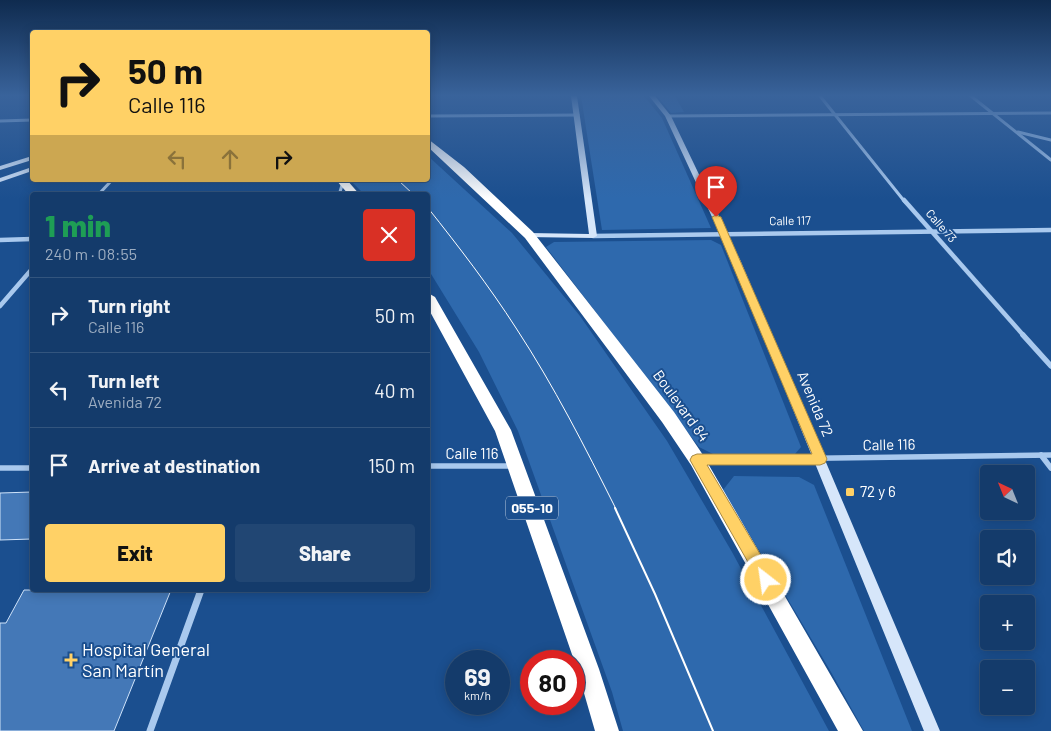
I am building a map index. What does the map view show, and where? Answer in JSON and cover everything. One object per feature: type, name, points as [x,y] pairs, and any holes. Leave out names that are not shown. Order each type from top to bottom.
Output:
[{"type":"highway","name":"Boulevard 84","points":[[430,144],[460,169],[529,236],[668,417],[697,460],[851,731]]},
{"type":"highway","points":[[343,182],[352,192]]},
{"type":"highway","name":"055-10","points":[[430,301],[501,425],[517,466],[607,731]]},
{"type":"street","points":[[580,130],[593,236]]},
{"type":"street","name":"Avenida 72","points":[[675,130],[724,233],[932,731]]},
{"type":"street","name":"Calle 73","points":[[847,130],[929,230],[1051,366]]},
{"type":"street","points":[[1014,130],[1051,160]]},
{"type":"street","points":[[1016,132],[1051,140]]},
{"type":"street","points":[[0,168],[30,159]]},
{"type":"street","points":[[0,180],[30,170]]},
{"type":"street","points":[[101,192],[110,182]]},
{"type":"street","name":"Calle 117","points":[[529,236],[1051,230]]},
{"type":"street","points":[[0,240],[30,240]]},
{"type":"street","points":[[0,306],[30,271]]},
{"type":"street","points":[[1041,455],[1051,468]]},
{"type":"street","name":"Calle 116","points":[[697,460],[1051,455]]},
{"type":"street","name":"Calle 116","points":[[430,466],[517,466]]},
{"type":"street","points":[[0,468],[30,468]]},
{"type":"street","points":[[150,731],[200,592]]},
{"type":"shaded area","points":[[586,130],[667,130],[711,228],[602,230]]},
{"type":"shaded area","points":[[430,158],[512,233],[580,316],[667,441],[732,552],[829,731],[623,731],[612,692],[518,431],[479,352],[430,272],[430,192],[362,192],[352,182],[430,182]]},
{"type":"shaded area","points":[[711,240],[721,245],[801,447],[795,454],[713,454],[699,447],[546,247],[554,242]]},
{"type":"shaded area","points":[[734,476],[799,477],[814,485],[912,731],[864,731],[723,490]]},
{"type":"building","points":[[30,492],[30,539],[0,540],[0,493]]},
{"type":"building","name":"Hospital General San Martín","points":[[24,590],[30,590],[30,592],[170,592],[114,731],[0,731],[0,623],[6,623]]},
{"type":"tram line","points":[[400,182],[411,192]]},
{"type":"tram line","points":[[430,211],[506,312],[530,350],[569,417],[616,509]]},
{"type":"tram line","points":[[615,508],[655,594],[713,731]]},
{"type":"place","name":"72 y 6","points":[[850,492]]},
{"type":"place","name":"Hospital General San Martín","points":[[71,660]]},
{"type":"route","points":[[716,217],[737,262],[820,459],[697,460],[766,580]]}]
